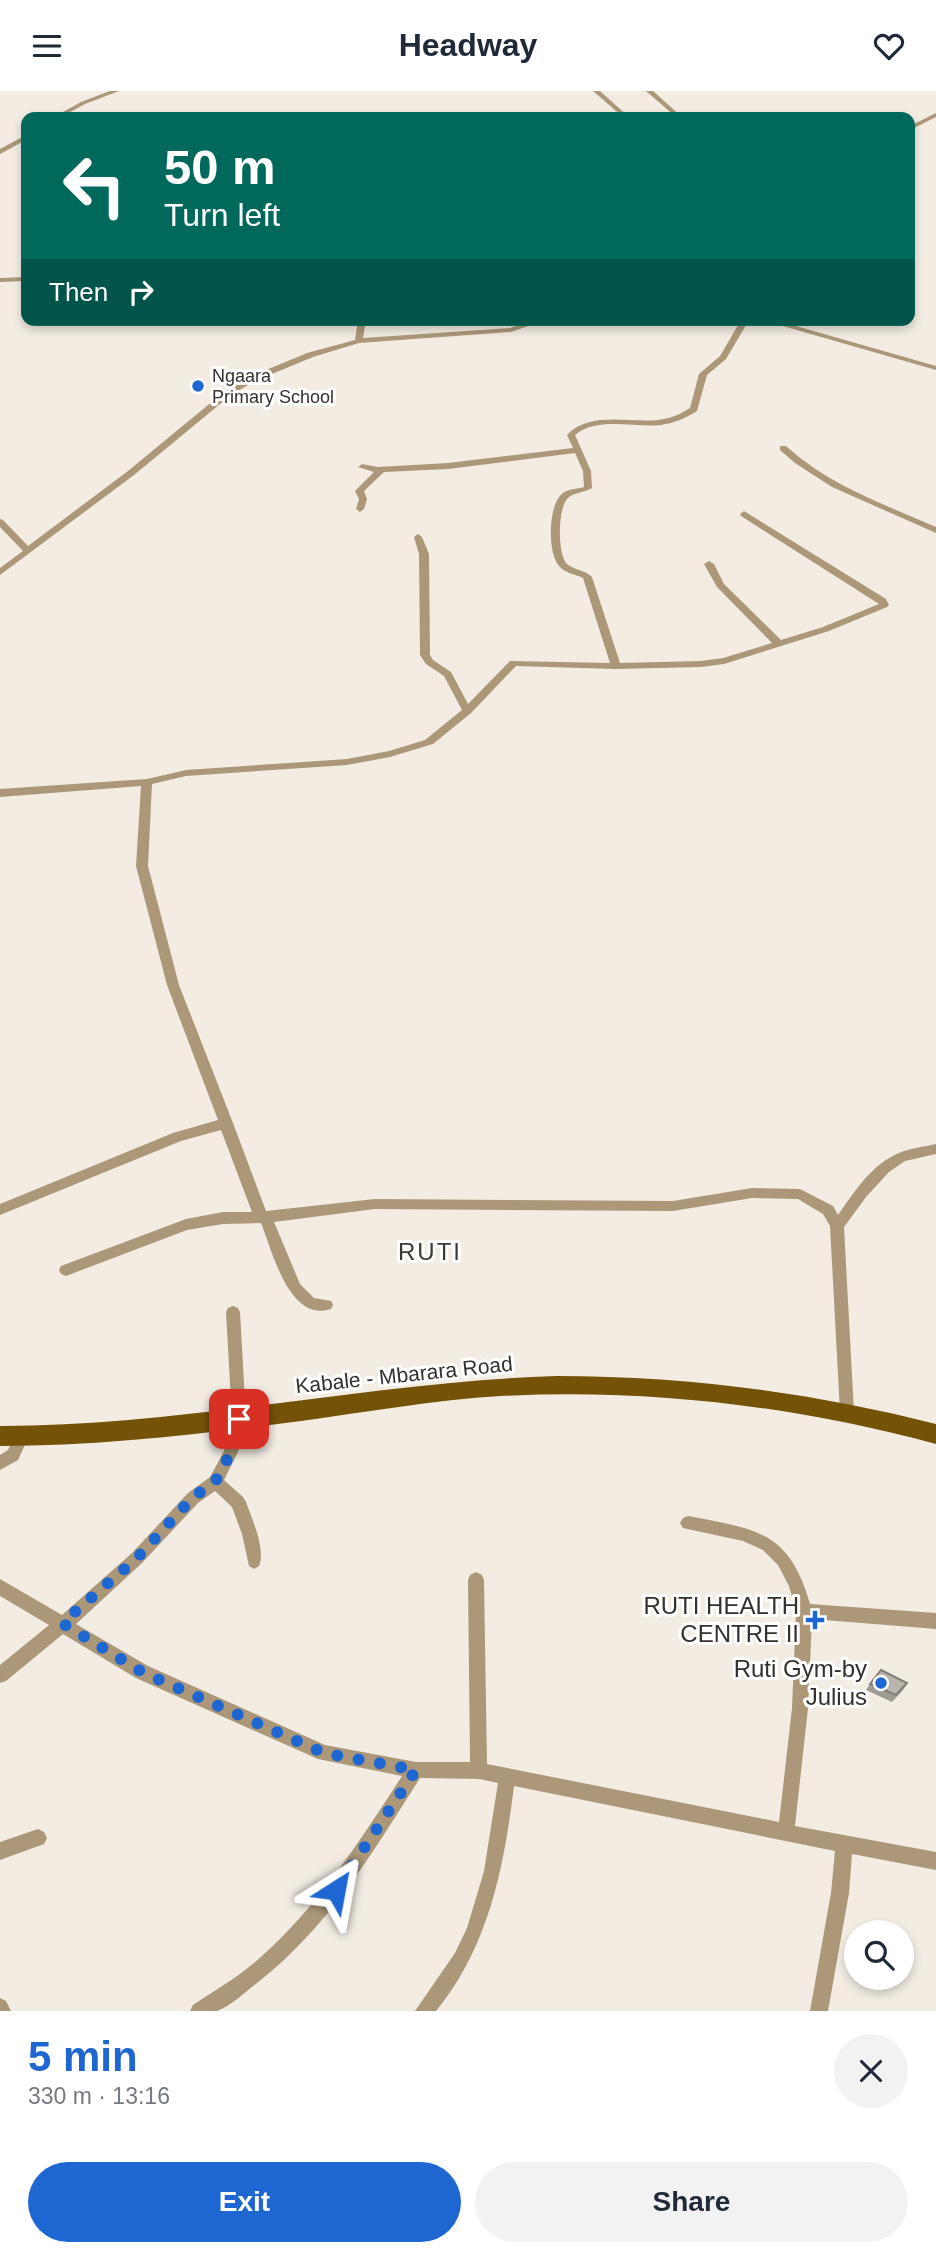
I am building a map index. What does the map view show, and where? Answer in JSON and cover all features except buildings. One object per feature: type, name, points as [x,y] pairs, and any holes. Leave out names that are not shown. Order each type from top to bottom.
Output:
[{"type":"main road","name":"Kabale - Mbarara Road","points":[[0,1436],[239,1419],[444,1391],[551,1385],[690,1391],[753,1397],[847,1412],[936,1434]]},
{"type":"street","points":[[66,112],[116,91]]},
{"type":"street","points":[[596,91],[620,112]]},
{"type":"street","points":[[649,91],[674,112]]},
{"type":"street","points":[[915,126],[936,115]]},
{"type":"street","points":[[0,152],[21,140]]},
{"type":"street","points":[[9,147],[21,149]]},
{"type":"street","points":[[0,280],[21,279]]},
{"type":"street","points":[[359,341],[361,326]]},
{"type":"street","points":[[0,572],[141,466],[238,386],[310,355],[359,341],[511,330],[523,326]]},
{"type":"street","points":[[616,666],[587,577],[564,565],[556,548],[557,516],[562,499],[572,492],[588,488],[587,471],[570,435],[579,427],[666,422],[695,409],[703,374],[723,357],[741,326]]},
{"type":"street","points":[[787,326],[936,368]]},
{"type":"street","points":[[783,448],[793,459],[841,486],[936,530]]},
{"type":"street","points":[[362,467],[381,470],[482,463],[577,450]]},
{"type":"street","points":[[360,509],[363,499],[359,491],[381,470]]},
{"type":"street","points":[[0,793],[146,782],[186,773],[347,762],[390,754],[429,742],[467,711],[509,665],[517,661],[616,666],[701,664],[748,655],[867,614],[885,603],[796,544],[744,514]]},
{"type":"street","points":[[0,522],[28,551]]},
{"type":"street","points":[[418,537],[424,554],[425,656],[429,662],[448,674],[467,711]]},
{"type":"street","points":[[709,564],[720,585],[777,644]]},
{"type":"street","points":[[146,782],[142,866],[173,985],[289,1278],[302,1298],[310,1303],[326,1305]]},
{"type":"street","points":[[0,1210],[178,1137],[227,1123]]},
{"type":"street","points":[[837,1226],[861,1193],[884,1168],[902,1157],[936,1149]]},
{"type":"street","points":[[66,1269],[186,1225],[223,1218],[263,1217],[375,1204],[673,1206],[752,1193],[800,1194],[828,1210],[837,1226],[847,1412]]},
{"type":"street","points":[[0,1675],[137,1558],[193,1497],[215,1482],[231,1452],[239,1419],[233,1312]]},
{"type":"street","points":[[0,1463],[13,1455],[22,1436]]},
{"type":"street","points":[[215,1482],[238,1501],[250,1534],[254,1561]]},
{"type":"street","points":[[688,1523],[745,1534],[768,1545],[783,1560],[796,1583],[804,1611],[800,1708],[786,1832]]},
{"type":"street","points":[[476,1580],[479,1771]]},
{"type":"street","points":[[0,1587],[142,1672],[324,1753],[416,1770],[479,1771],[936,1861]]},
{"type":"street","points":[[804,1611],[936,1621]]},
{"type":"street","points":[[199,2011],[232,1993],[289,1946],[324,1907],[416,1770]]},
{"type":"street","points":[[424,2011],[459,1968],[475,1936],[497,1849],[507,1777]]},
{"type":"street","points":[[0,1851],[38,1837]]},
{"type":"street","points":[[819,2011],[840,1893],[844,1844]]},
{"type":"place","name":"Ngaara Primary School","points":[[198,386]]},
{"type":"place","name":"RUTI HEALTH CENTRE II","points":[[815,1620]]},
{"type":"place","name":"Ruti Gym-by Julius","points":[[881,1683]]},
{"type":"district","name":"RUTI","points":[[430,1252]]},
{"type":"route","points":[[239,1419],[231,1452],[215,1482],[193,1497],[137,1558],[90,1602],[62,1623],[142,1672],[324,1753],[416,1770],[336,1890]]}]
